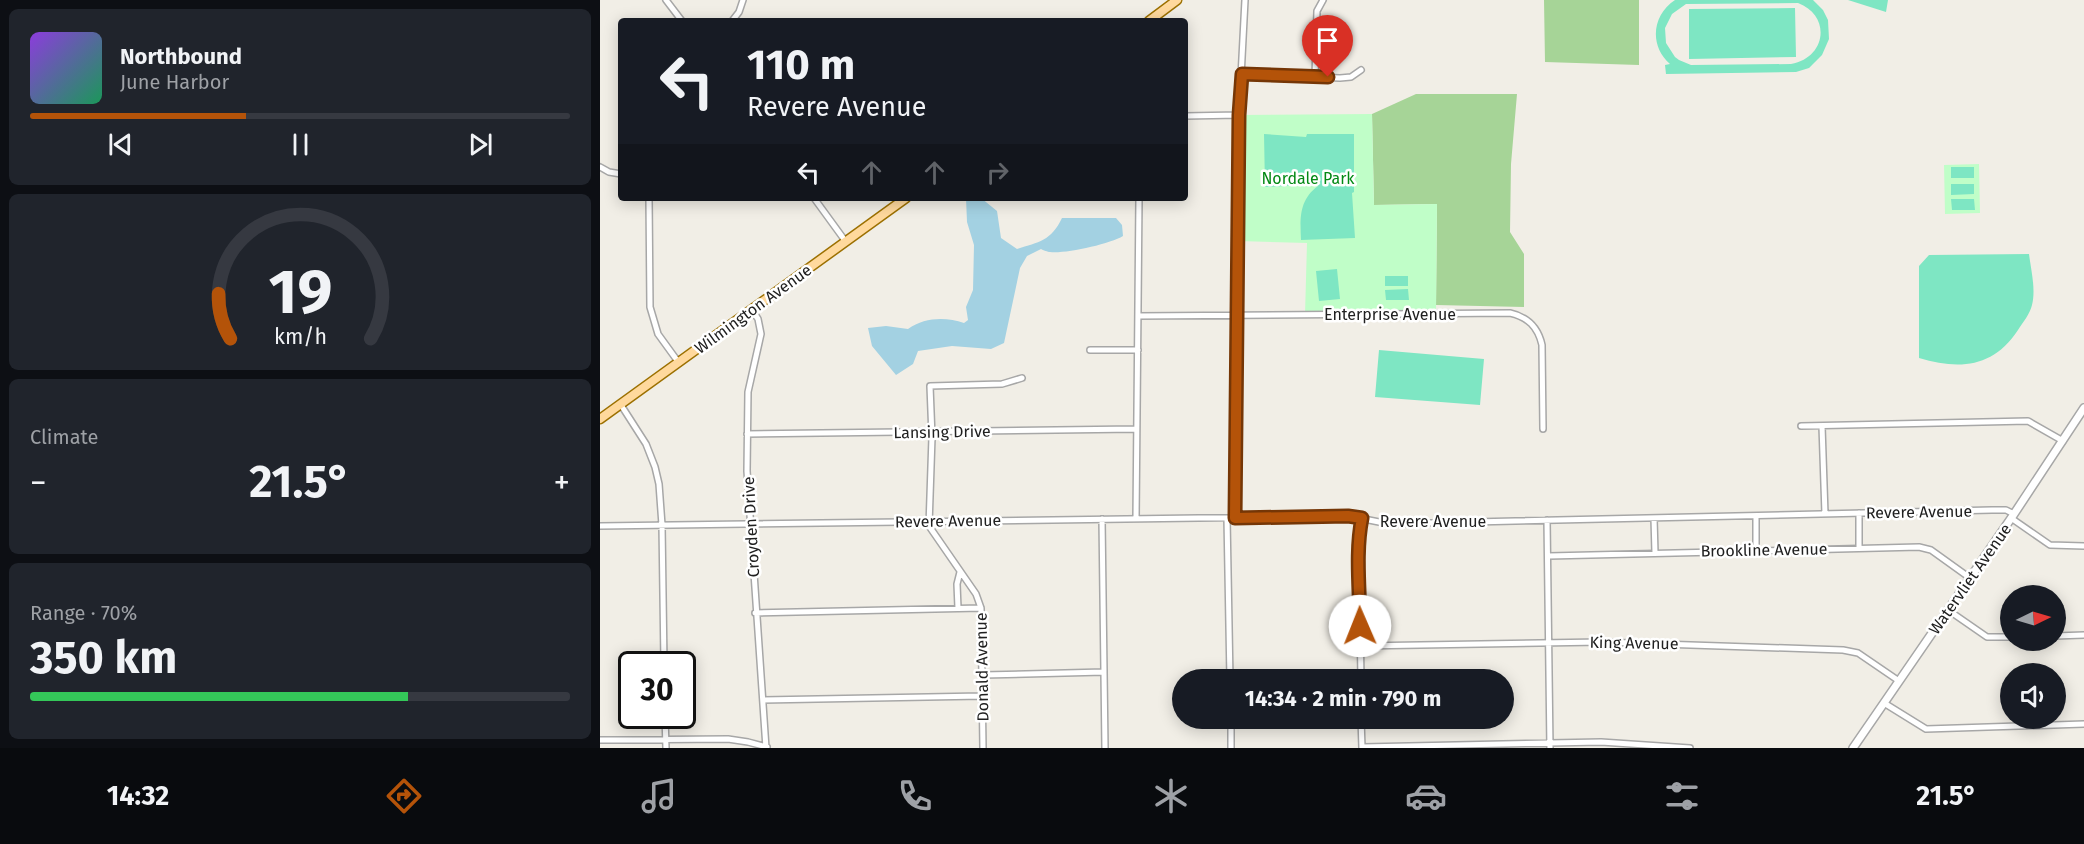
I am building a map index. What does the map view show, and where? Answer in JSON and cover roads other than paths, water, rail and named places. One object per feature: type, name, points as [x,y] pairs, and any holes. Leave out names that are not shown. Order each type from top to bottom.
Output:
[{"type":"main road","points":[[1153,18],[1178,0]]},
{"type":"main road","name":"Wilmington Avenue","points":[[600,420],[902,201]]},
{"type":"street","points":[[734,18],[743,0]]},
{"type":"street","points":[[1235,518],[1239,115],[1245,0]]},
{"type":"street","points":[[1315,76],[1317,11],[1323,0]]},
{"type":"street","points":[[670,1],[680,18]]},
{"type":"street","points":[[1242,74],[1351,77],[1361,70]]},
{"type":"street","points":[[1188,116],[1239,115]]},
{"type":"street","points":[[600,167],[618,174]]},
{"type":"street","points":[[649,201],[650,307],[658,334],[679,363]]},
{"type":"street","points":[[816,201],[846,242]]},
{"type":"street","points":[[1136,519],[1140,201]]},
{"type":"street","name":"Croyden Drive","points":[[752,310],[758,319],[761,334],[750,378],[747,434],[750,524],[767,747]]},
{"type":"street","name":"Enterprise Avenue","points":[[1138,316],[1510,313],[1530,322],[1540,335],[1543,429]]},
{"type":"street","points":[[1090,350],[1138,350]]},
{"type":"street","points":[[929,521],[932,432],[930,386],[1002,384],[1022,378]]},
{"type":"street","points":[[621,405],[640,433],[655,466],[661,499],[664,651]]},
{"type":"street","name":"Watervliet Avenue","points":[[1853,748],[2013,516],[2084,408]]},
{"type":"street","points":[[1801,426],[2028,422],[2063,441]]},
{"type":"street","points":[[1822,426],[1825,514]]},
{"type":"street","name":"Lansing Drive","points":[[747,434],[1137,429]]},
{"type":"street","name":"Revere Avenue","points":[[600,525],[1348,516],[1389,524],[2006,510],[2049,545],[2084,546]]},
{"type":"street","points":[[1859,513],[1859,548]]},
{"type":"street","points":[[1756,516],[1756,550]]},
{"type":"street","points":[[1227,518],[1230,669]]},
{"type":"street","points":[[1361,669],[1359,555],[1362,518]]},
{"type":"street","points":[[1654,518],[1655,553]]},
{"type":"street","points":[[1102,519],[1105,748]]},
{"type":"street","points":[[1547,520],[1550,746]]},
{"type":"street","name":"Donald Avenue","points":[[929,521],[929,526],[976,594],[981,608],[983,748]]},
{"type":"street","name":"Brookline Avenue","points":[[1549,556],[1925,548],[1970,578]]},
{"type":"street","points":[[958,608],[957,584],[960,572]]},
{"type":"street","points":[[756,613],[981,608]]},
{"type":"street","points":[[1948,610],[1987,637],[2000,637]]},
{"type":"street","points":[[2066,636],[2084,635]]},
{"type":"street","name":"King Avenue","points":[[1360,646],[1612,642],[1853,651],[1899,681]]},
{"type":"street","points":[[983,675],[1104,672]]},
{"type":"street","points":[[763,700],[982,696]]},
{"type":"street","points":[[1884,703],[1926,729],[2084,724]]},
{"type":"street","points":[[666,729],[666,748]]},
{"type":"street","points":[[1231,729],[1231,748]]},
{"type":"street","points":[[1361,729],[1362,747],[1550,746],[1601,742],[1690,748]]},
{"type":"street","points":[[600,740],[728,739],[767,747]]},
{"type":"water","points":[[966,201],[985,201],[997,211],[1001,238],[1017,249],[1044,240],[1058,226],[1062,218],[1116,218],[1122,225],[1123,236],[1087,248],[1057,252],[1041,249],[1027,256],[1020,268],[1004,343],[991,349],[952,346],[918,351],[913,364],[896,375],[872,346],[868,328],[886,326],[908,329],[928,320],[943,319],[964,323],[968,320],[966,307],[973,290],[974,245],[967,222]]},
{"type":"park label","name":"Nordale Park","points":[[1308,178]]}]
